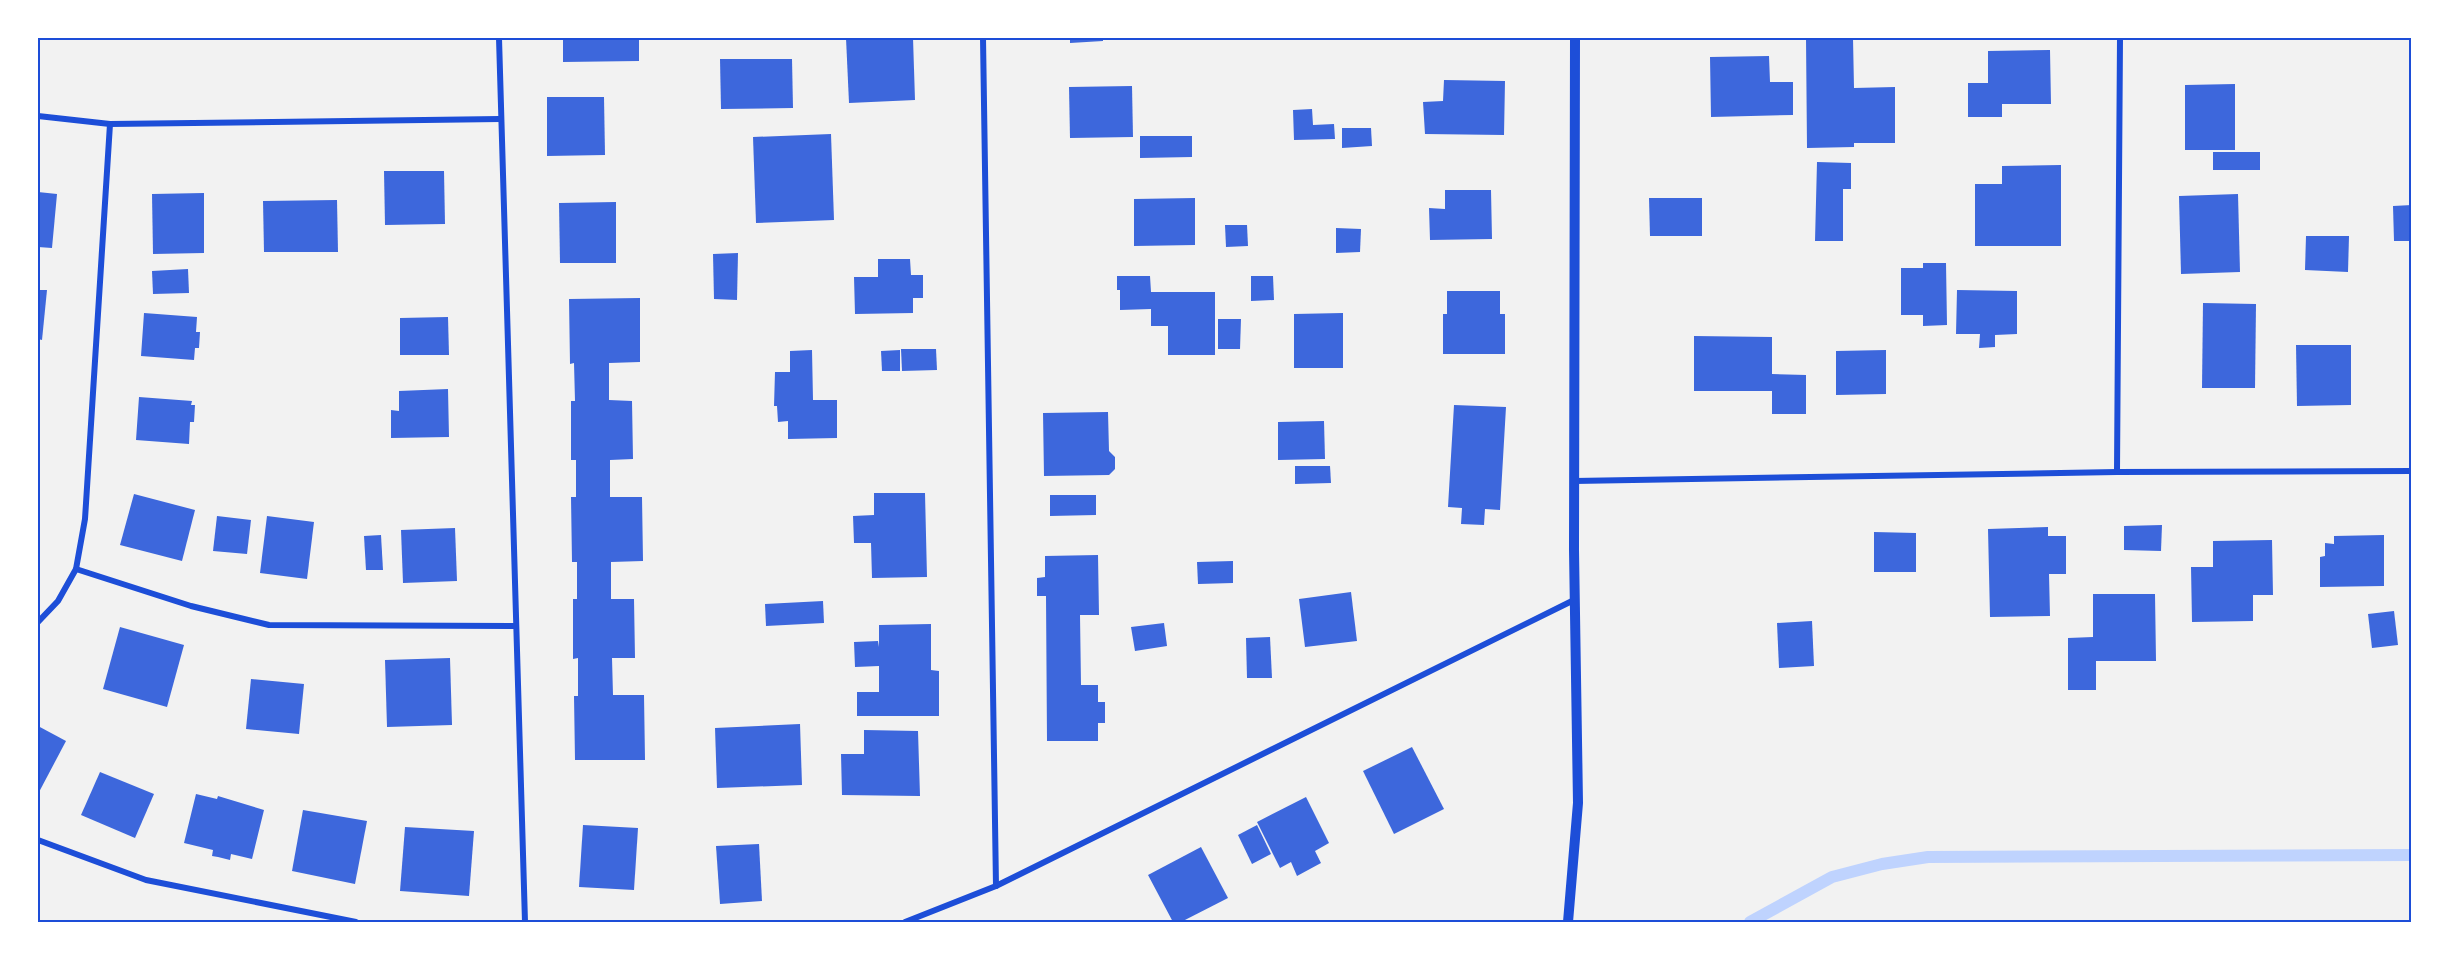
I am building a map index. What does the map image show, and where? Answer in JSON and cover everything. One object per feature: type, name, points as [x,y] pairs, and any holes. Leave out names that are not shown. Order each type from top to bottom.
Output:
[{"type":"street","points":[[499,38],[525,922]]},
{"type":"street","points":[[983,38],[996,886]]},
{"type":"street","points":[[1568,922],[1578,803],[1574,481],[1575,38]]},
{"type":"street","points":[[2117,472],[2120,38]]},
{"type":"street","points":[[38,116],[110,124],[500,119]]},
{"type":"street","points":[[38,622],[58,601],[76,569],[85,519],[110,124]]},
{"type":"street","points":[[1574,481],[2117,472],[2412,471]]},
{"type":"street","points":[[76,569],[191,606],[269,625],[516,626]]},
{"type":"street","points":[[905,922],[996,886],[1575,600]]},
{"type":"street","points":[[38,840],[146,880],[356,922]]},
{"type":"building","points":[[563,38],[639,38],[639,61],[563,62]]},
{"type":"building","points":[[846,38],[913,38],[915,100],[849,103]]},
{"type":"building","points":[[1070,38],[1103,38],[1103,41],[1070,43]]},
{"type":"building","points":[[1806,38],[1853,38],[1854,88],[1895,87],[1895,143],[1854,143],[1854,147],[1807,148]]},
{"type":"building","points":[[2050,50],[2051,104],[2002,104],[2002,117],[1968,117],[1968,83],[1988,83],[1988,51]]},
{"type":"building","points":[[1769,56],[1770,82],[1793,82],[1793,115],[1711,117],[1710,57]]},
{"type":"building","points":[[720,59],[792,59],[793,108],[721,109]]},
{"type":"building","points":[[1444,80],[1505,81],[1504,135],[1425,134],[1423,102],[1443,101]]},
{"type":"building","points":[[2235,84],[2235,150],[2185,150],[2185,85]]},
{"type":"building","points":[[1132,86],[1133,137],[1070,138],[1069,87]]},
{"type":"building","points":[[547,97],[604,97],[605,155],[547,156]]},
{"type":"building","points":[[1312,109],[1313,125],[1334,124],[1335,139],[1294,140],[1293,110]]},
{"type":"building","points":[[1342,128],[1371,128],[1372,146],[1342,148]]},
{"type":"building","points":[[831,134],[834,220],[756,223],[753,137]]},
{"type":"building","points":[[1140,136],[1192,136],[1192,157],[1140,158]]},
{"type":"building","points":[[2213,152],[2260,152],[2260,170],[2213,170]]},
{"type":"building","points":[[1817,162],[1851,163],[1851,189],[1843,189],[1843,241],[1815,241]]},
{"type":"building","points":[[2061,165],[2061,246],[1975,246],[1975,184],[2002,184],[2002,166]]},
{"type":"building","points":[[384,171],[444,171],[445,224],[385,225]]},
{"type":"building","points":[[1445,190],[1491,190],[1492,239],[1430,240],[1429,208],[1445,209]]},
{"type":"building","points":[[38,192],[57,194],[52,248],[38,247]]},
{"type":"building","points":[[204,193],[204,253],[153,254],[152,194]]},
{"type":"building","points":[[2238,194],[2240,272],[2181,274],[2179,196]]},
{"type":"building","points":[[1195,198],[1195,245],[1134,246],[1134,199]]},
{"type":"building","points":[[1649,198],[1702,198],[1702,236],[1650,236]]},
{"type":"building","points":[[337,200],[338,252],[264,252],[263,201]]},
{"type":"building","points":[[616,202],[616,263],[560,263],[559,203]]},
{"type":"building","points":[[2412,205],[2412,241],[2394,241],[2393,206]]},
{"type":"building","points":[[1225,225],[1247,225],[1248,246],[1226,247]]},
{"type":"building","points":[[1336,228],[1361,229],[1360,252],[1336,253]]},
{"type":"building","points":[[2306,236],[2349,236],[2348,272],[2305,270]]},
{"type":"building","points":[[738,253],[737,300],[714,299],[713,254]]},
{"type":"building","points":[[878,259],[910,259],[911,275],[923,275],[923,298],[913,298],[913,313],[855,314],[854,277],[878,277]]},
{"type":"building","points":[[1923,263],[1946,263],[1947,325],[1923,326],[1923,315],[1901,315],[1901,268],[1923,268]]},
{"type":"building","points":[[188,269],[189,293],[153,294],[152,271]]},
{"type":"building","points":[[1117,276],[1150,276],[1151,292],[1215,292],[1215,355],[1168,355],[1168,326],[1151,326],[1151,309],[1120,310]]},
{"type":"building","points":[[1251,276],[1273,276],[1274,300],[1251,301]]},
{"type":"building","points":[[38,290],[47,290],[42,340],[38,339]]},
{"type":"building","points":[[1957,290],[2017,291],[2017,334],[1995,335],[1995,347],[1979,348],[1980,334],[1956,334]]},
{"type":"building","points":[[1447,291],[1500,291],[1500,314],[1505,314],[1505,354],[1443,354],[1443,314],[1447,314]]},
{"type":"building","points":[[640,298],[640,362],[609,363],[609,400],[632,401],[633,459],[610,460],[610,497],[642,497],[643,561],[611,562],[611,599],[634,599],[635,658],[612,658],[613,695],[644,695],[645,760],[575,760],[574,696],[578,696],[578,658],[573,659],[573,599],[577,599],[577,562],[572,562],[571,497],[576,497],[576,460],[571,460],[571,401],[575,401],[574,363],[570,364],[569,299]]},
{"type":"building","points":[[2203,303],[2256,304],[2255,388],[2202,388]]},
{"type":"building","points":[[144,313],[197,317],[196,332],[200,332],[199,348],[195,348],[194,360],[141,356]]},
{"type":"building","points":[[1343,313],[1343,368],[1294,368],[1294,314]]},
{"type":"building","points":[[448,317],[449,355],[400,355],[400,318]]},
{"type":"building","points":[[1218,319],[1241,319],[1240,349],[1218,349]]},
{"type":"building","points":[[1694,336],[1772,337],[1772,374],[1806,375],[1806,414],[1772,414],[1772,391],[1694,391]]},
{"type":"building","points":[[2296,345],[2351,345],[2351,405],[2297,406]]},
{"type":"building","points":[[901,349],[936,349],[937,370],[902,371]]},
{"type":"building","points":[[812,350],[813,400],[837,400],[837,438],[788,439],[788,421],[778,422],[777,406],[774,406],[775,372],[790,372],[790,351]]},
{"type":"building","points":[[900,350],[900,371],[882,371],[881,351]]},
{"type":"building","points":[[1886,350],[1886,394],[1836,395],[1836,351]]},
{"type":"building","points":[[448,389],[449,437],[391,438],[391,410],[399,411],[399,391]]},
{"type":"building","points":[[139,397],[192,401],[191,405],[195,405],[194,422],[190,422],[189,444],[136,440]]},
{"type":"building","points":[[1454,405],[1506,407],[1500,510],[1485,509],[1484,525],[1461,524],[1462,508],[1448,507]]},
{"type":"building","points":[[1108,412],[1109,451],[1115,457],[1115,469],[1109,475],[1044,476],[1043,413]]},
{"type":"building","points":[[1324,421],[1325,459],[1278,460],[1278,422]]},
{"type":"building","points":[[1295,466],[1330,466],[1331,483],[1295,484]]},
{"type":"building","points":[[874,493],[925,493],[927,577],[872,578],[871,543],[854,543],[853,516],[874,515]]},
{"type":"building","points":[[134,494],[195,510],[182,561],[120,545]]},
{"type":"building","points":[[1050,495],[1096,495],[1096,515],[1050,516]]},
{"type":"building","points":[[217,516],[251,520],[247,554],[213,551]]},
{"type":"building","points":[[267,516],[314,522],[307,579],[260,573]]},
{"type":"building","points":[[2162,525],[2161,551],[2124,550],[2124,526]]},
{"type":"building","points":[[2048,527],[2048,536],[2066,536],[2066,574],[2049,574],[2050,616],[1990,617],[1988,529]]},
{"type":"building","points":[[455,528],[457,581],[403,583],[401,530]]},
{"type":"building","points":[[1874,532],[1916,533],[1916,572],[1874,572]]},
{"type":"building","points":[[381,535],[383,570],[366,570],[364,536]]},
{"type":"building","points":[[2384,535],[2384,586],[2320,587],[2320,557],[2325,556],[2325,543],[2334,544],[2334,536]]},
{"type":"building","points":[[2272,540],[2273,595],[2253,595],[2253,621],[2192,622],[2191,567],[2213,567],[2213,541]]},
{"type":"building","points":[[1098,555],[1099,615],[1080,615],[1081,685],[1098,685],[1098,702],[1105,702],[1105,723],[1098,723],[1098,741],[1047,741],[1046,596],[1037,596],[1037,578],[1045,577],[1045,556]]},
{"type":"building","points":[[1233,561],[1233,583],[1198,584],[1197,562]]},
{"type":"building","points":[[1351,592],[1357,641],[1305,647],[1299,599]]},
{"type":"building","points":[[2093,594],[2155,594],[2156,661],[2096,661],[2096,690],[2068,690],[2068,638],[2093,637]]},
{"type":"building","points":[[823,601],[824,623],[766,626],[765,604]]},
{"type":"building","points":[[2394,611],[2398,645],[2372,648],[2368,614]]},
{"type":"building","points":[[1812,621],[1814,666],[1779,668],[1777,623]]},
{"type":"building","points":[[1164,623],[1167,646],[1135,651],[1131,627]]},
{"type":"building","points":[[931,624],[931,670],[939,671],[939,716],[857,716],[857,692],[879,692],[879,666],[855,667],[854,642],[878,641],[879,647],[879,625]]},
{"type":"building","points":[[120,627],[184,645],[167,707],[103,689]]},
{"type":"building","points":[[1270,637],[1272,678],[1247,678],[1246,638]]},
{"type":"building","points":[[450,658],[452,725],[387,727],[385,660]]},
{"type":"building","points":[[251,679],[304,684],[299,734],[246,729]]},
{"type":"building","points":[[800,724],[802,785],[717,788],[715,728]]},
{"type":"building","points":[[38,726],[66,741],[38,794]]},
{"type":"building","points":[[864,730],[918,731],[920,796],[842,795],[841,754],[864,754]]},
{"type":"building","points":[[1412,747],[1444,809],[1394,834],[1363,771]]},
{"type":"building","points":[[100,772],[154,794],[135,838],[81,815]]},
{"type":"building","points":[[196,794],[217,799],[218,796],[264,810],[252,859],[231,854],[230,860],[212,856],[213,850],[184,843]]},
{"type":"building","points":[[1306,797],[1329,843],[1315,851],[1321,863],[1297,876],[1291,862],[1280,868],[1257,822]]},
{"type":"building","points":[[303,810],[367,821],[355,884],[292,871]]},
{"type":"building","points":[[583,825],[638,828],[634,890],[579,887]]},
{"type":"building","points":[[1257,825],[1271,854],[1252,864],[1238,835]]},
{"type":"building","points":[[405,827],[474,831],[469,896],[400,891]]},
{"type":"building","points":[[759,844],[762,901],[720,904],[716,846]]},
{"type":"building","points":[[1201,847],[1228,898],[1181,922],[1173,922],[1148,875]]},
{"type":"waterway","points":[[1750,922],[1832,877],[1882,864],[1928,857],[2412,855]]}]
